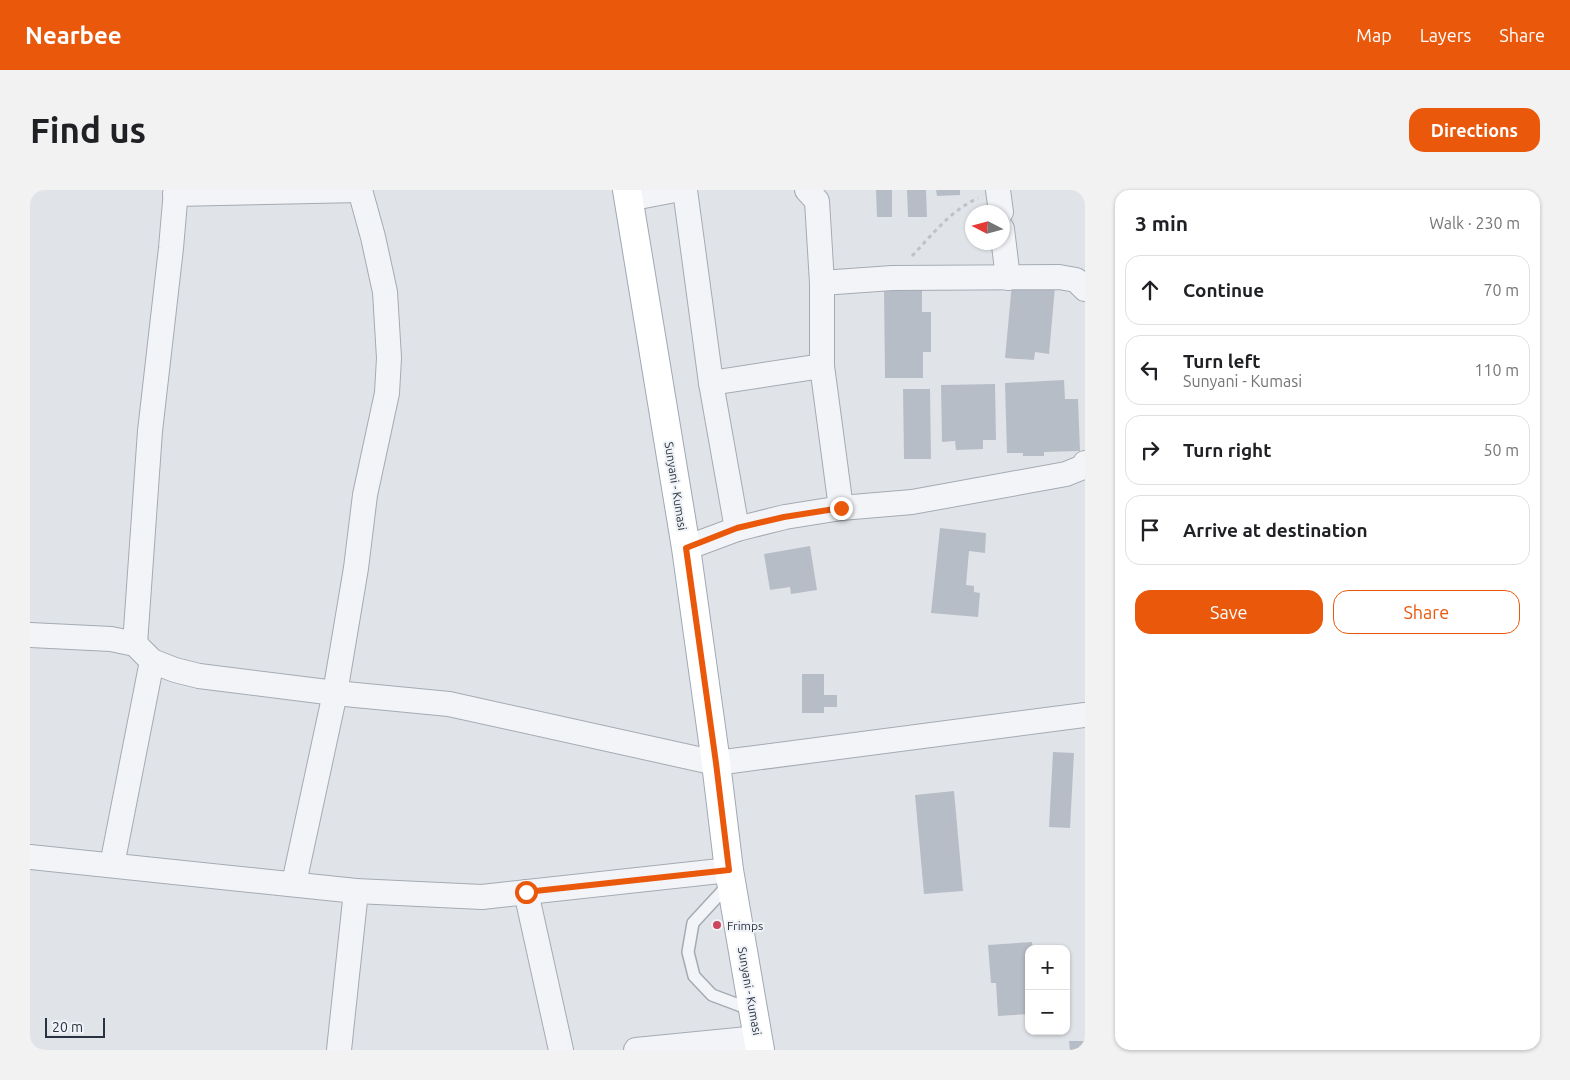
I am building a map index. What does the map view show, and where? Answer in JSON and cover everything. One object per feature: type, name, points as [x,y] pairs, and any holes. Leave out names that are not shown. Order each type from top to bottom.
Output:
[{"type":"main road","name":"Sunyani - Kumasi","points":[[628,194],[686,548],[730,876],[759,1044]]},
{"type":"street","points":[[135,644],[150,431],[176,192],[360,190],[385,292],[389,358],[388,393],[365,495],[356,568],[335,693],[294,883]]},
{"type":"street","points":[[628,194],[675,190]]},
{"type":"street","points":[[685,190],[710,383],[737,528]]},
{"type":"street","points":[[807,190],[817,201],[822,283],[822,366],[841,508]]},
{"type":"street","points":[[989,194],[996,205]]},
{"type":"street","points":[[1005,250],[1008,278]]},
{"type":"street","points":[[822,283],[892,278],[1059,277],[1076,280],[1085,289]]},
{"type":"street","points":[[710,383],[822,366]]},
{"type":"street","points":[[686,548],[737,528],[784,517],[841,508],[912,502],[1066,474],[1083,467],[1085,463]]},
{"type":"street","points":[[30,635],[110,639],[135,644],[152,661],[174,670],[199,676],[335,693],[449,704],[716,763],[1085,715]]},
{"type":"street","points":[[112,865],[152,661]]},
{"type":"street","points":[[30,857],[294,883],[356,891],[482,897],[730,876]]},
{"type":"street","points":[[339,1050],[356,891]]},
{"type":"street","points":[[526,892],[561,1050]]},
{"type":"street","points":[[636,1050],[759,1044]]},
{"type":"lane","points":[[730,876],[693,923],[688,952],[694,976],[712,995],[754,1011]]},
{"type":"path","points":[[892,278],[950,215],[964,204],[989,194]]},
{"type":"building","points":[[876,190],[892,190],[892,217],[877,217]]},
{"type":"building","points":[[907,190],[926,190],[927,217],[908,217]]},
{"type":"building","points":[[936,190],[960,190],[960,195],[937,196]]},
{"type":"building","points":[[1012,283],[1055,287],[1049,354],[1035,352],[1034,360],[1005,358]]},
{"type":"building","points":[[884,288],[922,288],[922,312],[931,312],[931,352],[923,352],[923,378],[885,378]]},
{"type":"building","points":[[1064,380],[1065,399],[1078,399],[1080,451],[1044,452],[1044,456],[1023,456],[1023,453],[1007,453],[1005,383]]},
{"type":"building","points":[[995,384],[996,440],[983,440],[983,449],[956,450],[955,441],[942,442],[941,385]]},
{"type":"building","points":[[903,389],[930,389],[931,459],[904,459]]},
{"type":"building","points":[[940,528],[986,533],[985,553],[969,551],[966,585],[974,586],[974,592],[980,593],[978,617],[931,613]]},
{"type":"building","points":[[810,546],[817,590],[791,594],[790,587],[770,590],[764,554]]},
{"type":"building","points":[[802,674],[824,674],[824,695],[837,695],[837,707],[824,707],[824,713],[802,713]]},
{"type":"building","points":[[1053,752],[1074,753],[1070,828],[1049,827]]},
{"type":"building","points":[[954,791],[963,891],[924,894],[915,795]]},
{"type":"building","points":[[1032,942],[1032,945],[1025,945],[1025,1014],[998,1016],[996,983],[991,983],[988,945]]},
{"type":"building","points":[[1069,1041],[1085,1041],[1085,1050],[1070,1050]]},
{"type":"place","name":"Frimps","points":[[717,925]]},
{"type":"route","points":[[526,892],[729,870],[686,548],[737,528],[784,517],[841,508]]}]
